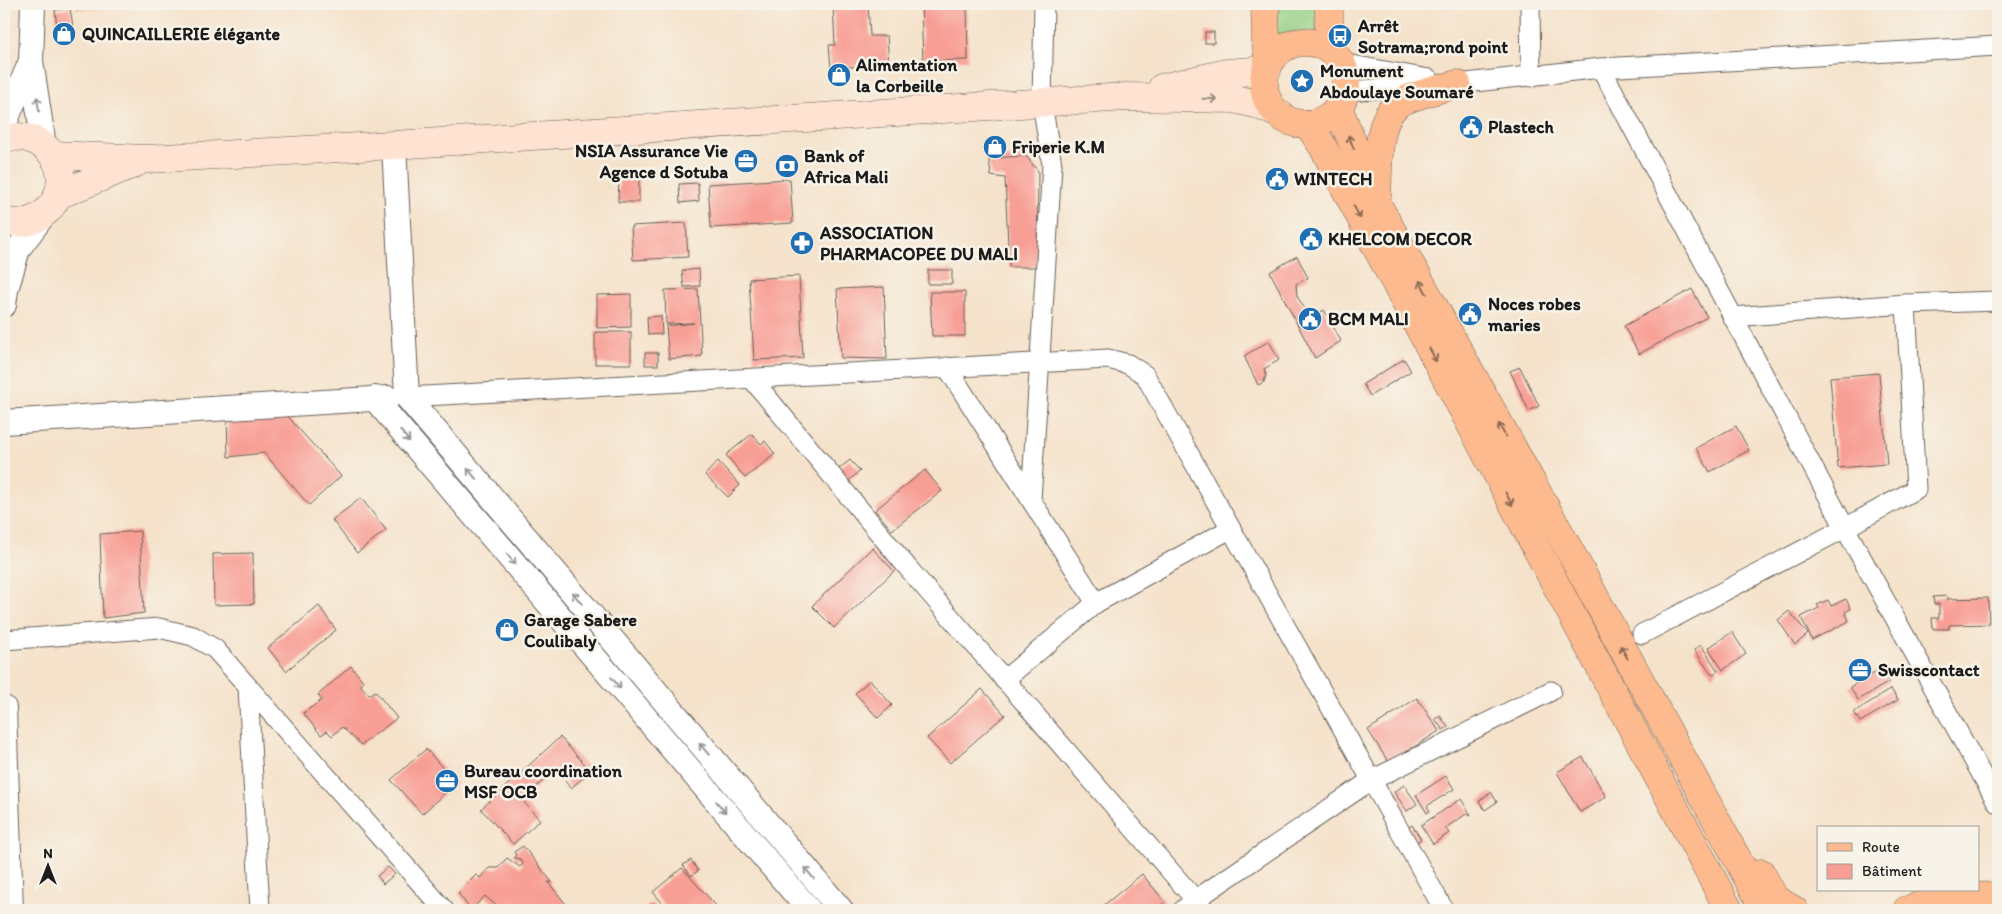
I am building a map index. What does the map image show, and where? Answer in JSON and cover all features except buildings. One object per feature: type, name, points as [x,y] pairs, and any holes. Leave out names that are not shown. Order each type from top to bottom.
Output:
[{"type":"main road","points":[[1265,4],[1268,67],[1264,82],[1266,94],[1272,106],[1281,116]]},
{"type":"main road","points":[[1330,4],[1335,56],[1345,74],[1342,99],[1376,202],[1637,676],[1779,907]]},
{"type":"main road","points":[[1126,97],[1204,78],[1268,67],[1280,51],[1296,43],[1313,43],[1335,56]]},
{"type":"main road","points":[[1376,202],[1379,144],[1389,115],[1398,104],[1457,84]]},
{"type":"main road","points":[[48,151],[147,159],[394,145],[1126,97],[1234,100],[1256,104],[1298,123],[1308,124],[1328,117],[1342,99]]},
{"type":"main road","points":[[1308,124],[1323,147],[1623,714],[1729,910]]},
{"type":"main road","points":[[4,139],[23,137],[38,142],[48,151],[60,170],[61,178],[52,203],[40,217],[25,222],[4,221]]},
{"type":"main road","points":[[52,203],[147,159]]},
{"type":"main road","points":[[1623,714],[1646,776],[1714,910]]},
{"type":"main road","points":[[1906,910],[1929,902],[1969,896],[1998,896]]},
{"type":"street","points":[[33,4],[30,61],[48,151]]},
{"type":"street","points":[[1030,500],[1052,165],[1042,102],[1044,4]]},
{"type":"street","points":[[1530,4],[1531,76]]},
{"type":"street","points":[[1342,99],[1601,68],[1998,46]]},
{"type":"street","points":[[1335,56],[1457,84]]},
{"type":"street","points":[[4,124],[30,61]]},
{"type":"street","points":[[1601,68],[1845,528],[1998,804]]},
{"type":"street","points":[[394,145],[407,397],[841,910]]},
{"type":"street","points":[[4,305],[6,290],[18,249],[52,203]]},
{"type":"street","points":[[1732,317],[1906,304],[1998,301]]},
{"type":"street","points":[[1642,634],[1916,489],[1906,304]]},
{"type":"street","points":[[4,422],[374,398],[947,367],[1108,359],[1128,364],[1145,375],[1370,781],[1444,910]]},
{"type":"street","points":[[947,367],[1096,603]]},
{"type":"street","points":[[752,379],[908,568],[1194,907],[1370,781],[1551,691]]},
{"type":"street","points":[[374,398],[809,910]]},
{"type":"street","points":[[1004,680],[1096,603],[1230,529]]},
{"type":"street","points":[[4,640],[160,628],[193,636],[215,650],[444,910]]},
{"type":"street","points":[[248,687],[260,910]]},
{"type":"street","points":[[4,708],[7,856],[11,910]]},
{"type":"green space","points":[[1274,4],[1317,4],[1316,32],[1291,32],[1273,40]]},
{"type":"place","name":"QUINCAILLERIE élégante","points":[[64,34]]},
{"type":"place","name":"Arrêt Sotrama;rond point","points":[[1340,36]]},
{"type":"place","name":"Alimentation la Corbeille","points":[[839,75]]},
{"type":"place","name":"Monument Abdoulaye Soumaré","points":[[1302,81]]},
{"type":"place","name":"Plastech","points":[[1471,127]]},
{"type":"place","name":"Friperie K.M","points":[[995,147]]},
{"type":"place","name":"NSIA Assurance Vie Agence d Sotuba","points":[[746,161]]},
{"type":"place","name":"Bank of Africa Mali","points":[[787,166]]},
{"type":"place","name":"WINTECH","points":[[1277,179]]},
{"type":"place","name":"KHELCOM DECOR","points":[[1311,239]]},
{"type":"place","name":"ASSOCIATION PHARMACOPEE DU MALI","points":[[802,243]]},
{"type":"place","name":"Noces robes maries","points":[[1470,314]]},
{"type":"place","name":"BCM MALI","points":[[1310,319]]},
{"type":"place","name":"Garage Sabere Coulibaly","points":[[507,630]]},
{"type":"place","name":"Swisscontact","points":[[1860,670]]},
{"type":"place","name":"Bureau coordination MSF OCB","points":[[447,781]]}]
